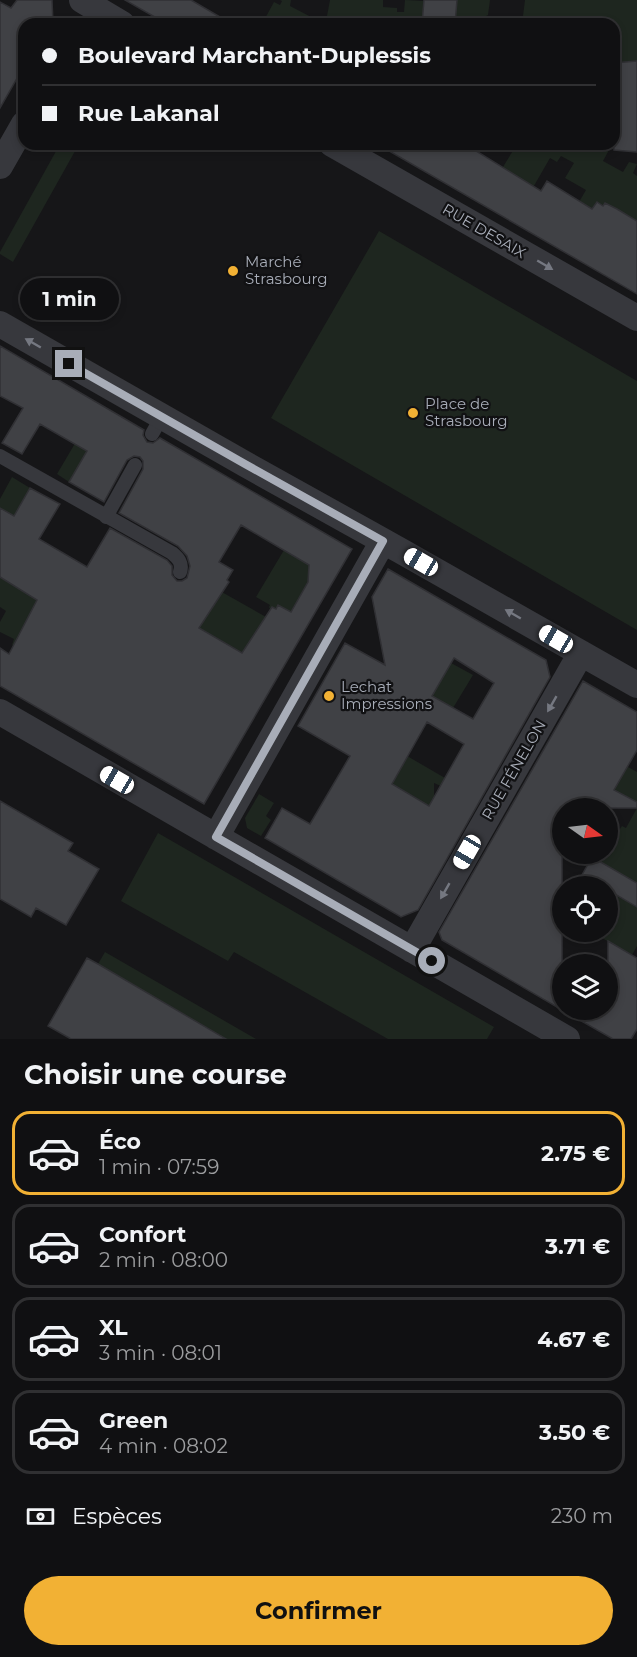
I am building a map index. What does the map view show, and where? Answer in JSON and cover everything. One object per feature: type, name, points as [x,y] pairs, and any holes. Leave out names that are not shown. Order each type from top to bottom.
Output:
[{"type":"street","points":[[87,7],[110,18]]},
{"type":"street","points":[[0,166],[18,134]]},
{"type":"street","name":"RUE DESAIX","points":[[343,150],[637,318]]},
{"type":"street","points":[[0,324],[157,425],[383,541],[637,685]]},
{"type":"street","points":[[216,837],[383,541]]},
{"type":"street","name":"RUE FÉNELON","points":[[412,950],[580,652]]},
{"type":"street","points":[[0,712],[567,1039]]},
{"type":"lane","points":[[0,456],[178,558],[182,567],[180,572]]},
{"type":"lane","points":[[106,517],[135,465]]},
{"type":"shaded area","points":[[280,0],[291,0],[290,6],[313,18],[265,18],[274,2],[280,5],[282,1]]},
{"type":"shaded area","points":[[330,0],[383,0],[383,7],[397,8],[397,12],[404,12],[405,0],[424,1],[423,18],[327,16]]},
{"type":"shaded area","points":[[457,0],[490,0],[488,15],[482,18],[456,18]]},
{"type":"shaded area","points":[[525,0],[637,0],[637,61],[620,62],[620,18],[523,18]]},
{"type":"shaded area","points":[[57,150],[76,150],[13,262],[0,252]]},
{"type":"shaded area","points":[[513,150],[609,150],[603,161],[623,172],[629,162],[637,164],[633,173],[637,176],[637,238],[616,210],[605,203],[603,206],[597,202],[591,211],[572,214],[586,190],[565,178],[574,163],[561,156],[557,162],[550,158],[531,191],[500,172]]},
{"type":"shaded area","points":[[379,231],[637,381],[637,630],[271,418]]},
{"type":"shaded area","points":[[77,440],[98,452],[69,482],[57,474]]},
{"type":"shaded area","points":[[12,477],[30,488],[14,516],[0,508],[0,499]]},
{"type":"shaded area","points":[[284,550],[316,568],[291,612],[278,605],[245,654],[199,628],[220,591],[266,617],[270,605],[256,597]]},
{"type":"shaded area","points":[[5,569],[37,600],[28,618],[44,627],[23,650],[12,645],[14,639],[0,632],[0,622],[6,611],[0,607],[0,578]]},
{"type":"shaded area","points":[[451,663],[473,675],[453,708],[432,697],[420,667],[441,679]]},
{"type":"shaded area","points":[[402,753],[445,778],[441,786],[434,783],[434,799],[429,806],[410,794],[399,814],[374,770]]},
{"type":"shaded area","points":[[621,763],[637,772],[637,808],[635,801],[627,797],[605,793]]},
{"type":"shaded area","points":[[259,794],[274,803],[266,816],[271,820],[261,836],[247,828],[245,818]]},
{"type":"shaded area","points":[[637,808],[637,946],[632,955],[609,942],[618,942],[618,896],[622,899],[627,890],[619,873],[604,864],[618,864],[618,831],[622,826],[626,828]]},
{"type":"shaded area","points":[[158,833],[494,1027],[487,1039],[388,1039],[234,952],[228,961],[121,901]]},
{"type":"shaded area","points":[[105,952],[256,1039],[226,1039],[98,964]]},
{"type":"building","points":[[17,0],[52,0],[53,18],[18,18],[18,76],[0,108],[0,2],[11,8]]},
{"type":"building","points":[[125,0],[191,0],[222,18],[156,18]]},
{"type":"building","points":[[424,0],[457,0],[456,18],[422,18]]},
{"type":"building","points":[[637,61],[637,152],[614,150],[620,150],[620,62]]},
{"type":"building","points":[[387,150],[475,150],[541,191],[547,181],[592,209],[597,202],[617,209],[637,221],[637,294]]},
{"type":"building","points":[[0,346],[144,430],[143,435],[147,442],[153,443],[160,438],[352,549],[204,804],[0,686],[0,648],[9,654],[37,600],[0,577],[0,508],[14,516],[30,488],[60,504],[39,539],[87,567],[110,528],[167,560],[172,566],[172,575],[177,581],[187,578],[190,566],[187,556],[178,546],[119,513],[143,469],[143,461],[140,457],[134,456],[127,460],[104,502],[69,482],[87,451],[40,424],[22,454],[2,443],[23,408],[0,396]],"holes":[[[241,525],[309,565],[308,582],[291,612],[278,605],[276,609],[272,607],[242,653],[199,628],[229,582],[227,580],[233,570],[219,562]]]},
{"type":"building","points":[[388,569],[546,660],[550,677],[418,910],[401,917],[265,838],[282,808],[310,824],[350,756],[298,726],[345,643],[385,665],[372,597]],"holes":[[[454,658],[494,683],[473,719],[432,696]],[[427,722],[464,744],[429,806],[392,784]]]},
{"type":"building","points":[[583,681],[637,712],[637,750],[614,790],[637,802],[637,808],[618,808],[618,798],[552,798],[552,864],[562,864],[562,876],[552,876],[552,942],[562,942],[562,954],[552,954],[552,1004],[442,940],[439,932]]},
{"type":"building","points":[[0,801],[73,843],[68,851],[99,869],[66,925],[36,908],[31,917],[0,899]]},
{"type":"building","points":[[588,864],[604,864],[637,883],[637,907],[618,896],[618,876],[582,875]]},
{"type":"building","points":[[610,942],[637,958],[637,1029],[631,1039],[613,1039],[580,1020],[618,1020],[618,954],[608,954]]},
{"type":"building","points":[[87,958],[226,1039],[71,1039],[48,1026]]},
{"type":"place","name":"Marché Strasbourg","points":[[233,271]]},
{"type":"place","name":"Place de Strasbourg","points":[[413,413]]},
{"type":"place","name":"Lechat Impressions","points":[[329,696]]},
{"type":"route","points":[[69,364],[383,541],[216,837],[432,961]]}]
